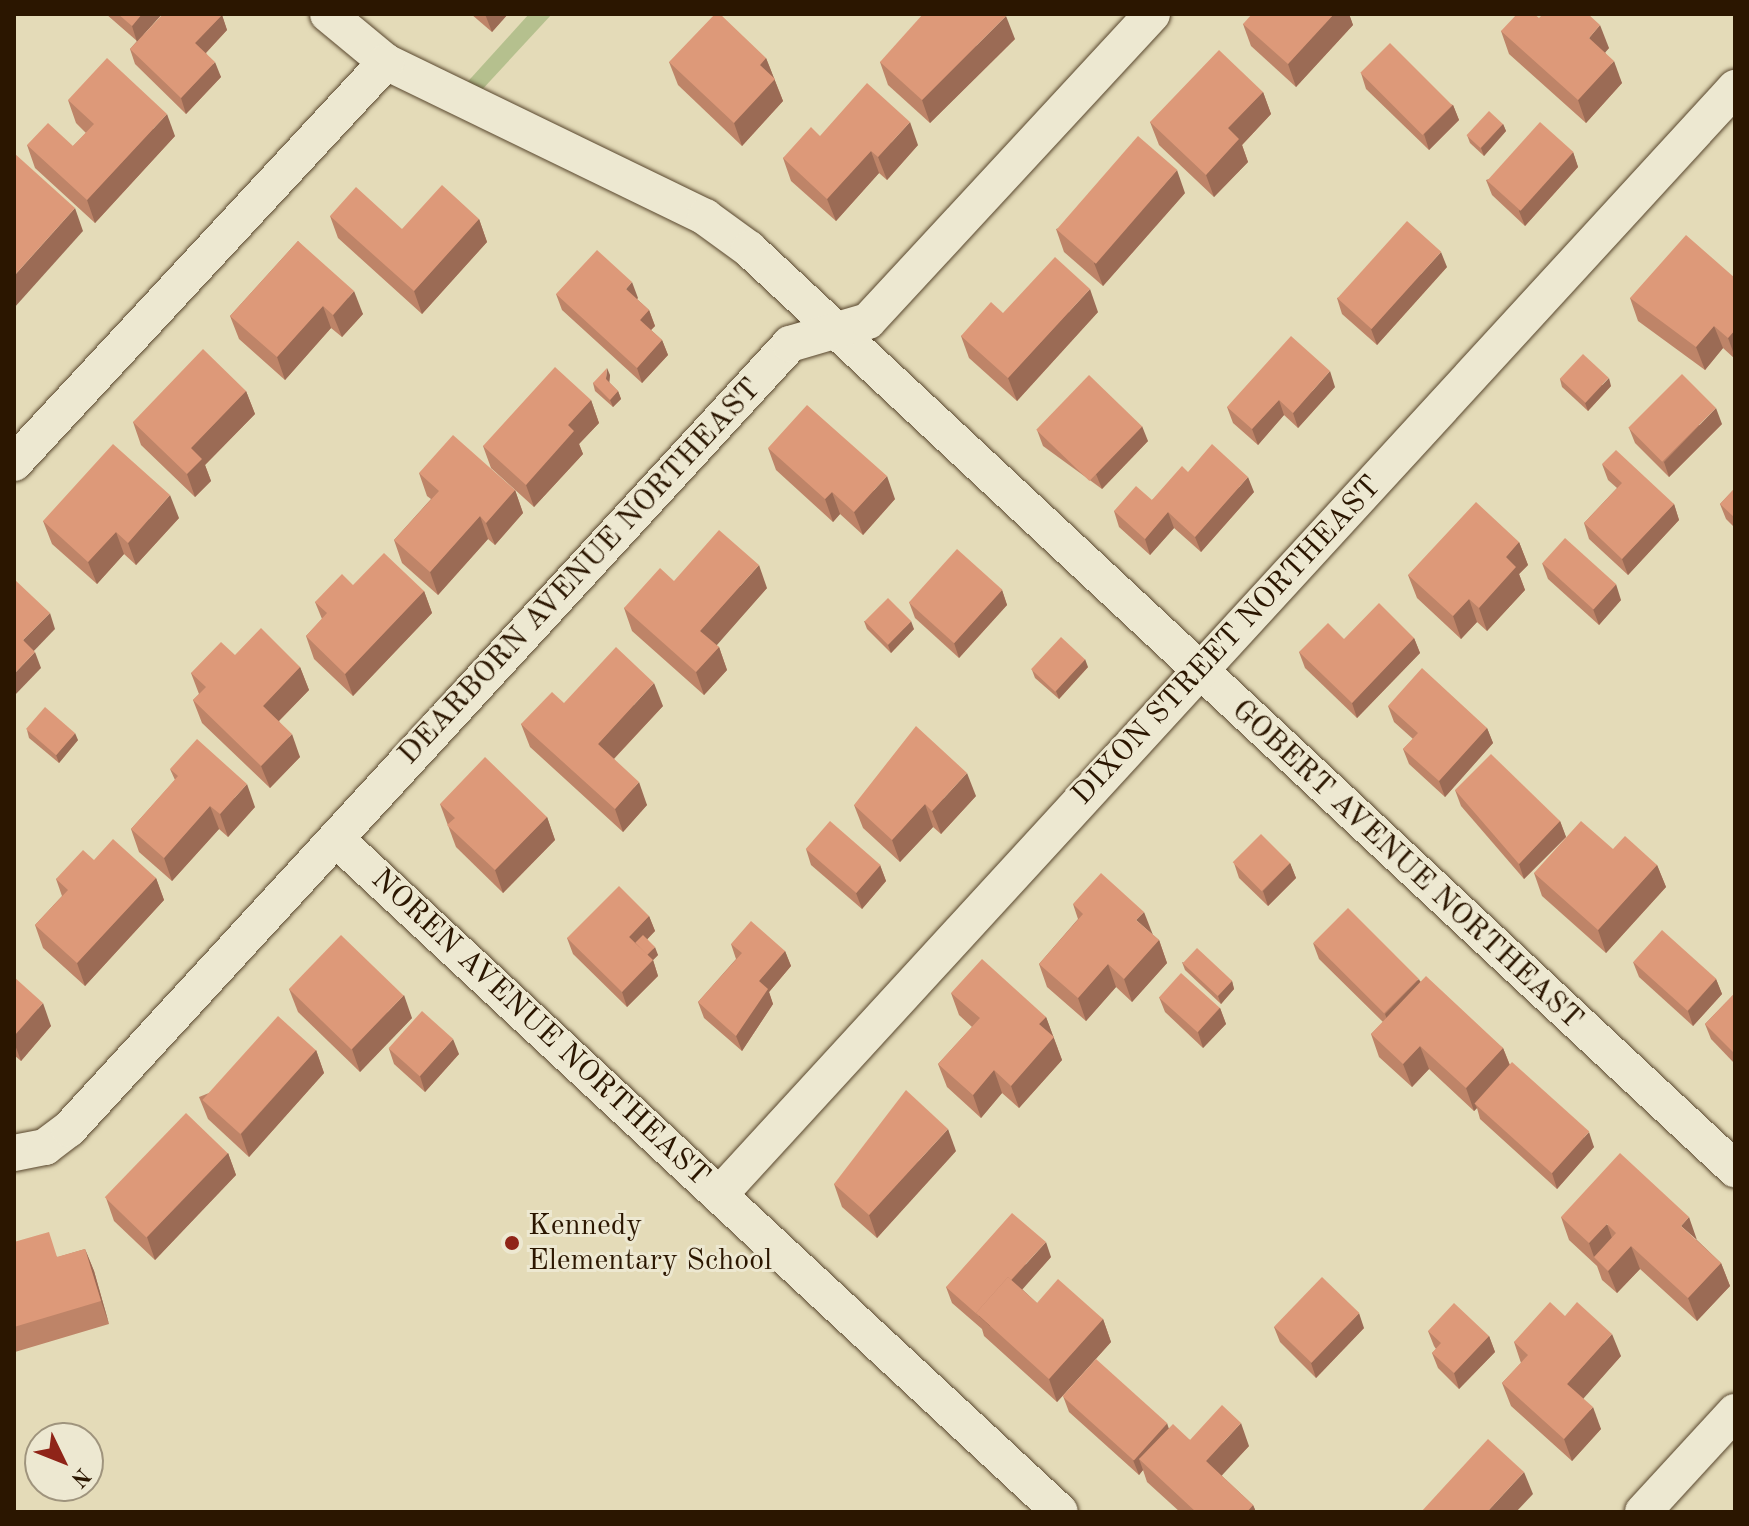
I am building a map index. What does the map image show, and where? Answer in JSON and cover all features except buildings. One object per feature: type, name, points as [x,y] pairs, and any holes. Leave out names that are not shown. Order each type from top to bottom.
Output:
[{"type":"street","name":"GOBERT AVENUE NORTHEAST","points":[[328,14],[386,62],[705,217],[835,331],[1735,1169]]},
{"type":"street","name":"DEARBORN AVENUE NORTHEAST","points":[[19,1154],[69,1129],[790,344],[868,321],[1152,14]]},
{"type":"street","points":[[14,463],[386,62]]},
{"type":"street","name":"DIXON STREET NORTHEAST","points":[[719,1195],[1735,88]]},
{"type":"street","name":"NOREN AVENUE NORTHEAST","points":[[336,839],[1060,1512]]},
{"type":"street","points":[[1643,1512],[1735,1412]]},
{"type":"green space","points":[[529,14],[552,14],[467,106],[452,99]]},
{"type":"place","name":"Kennedy Elementary School","points":[[512,1243]]}]
